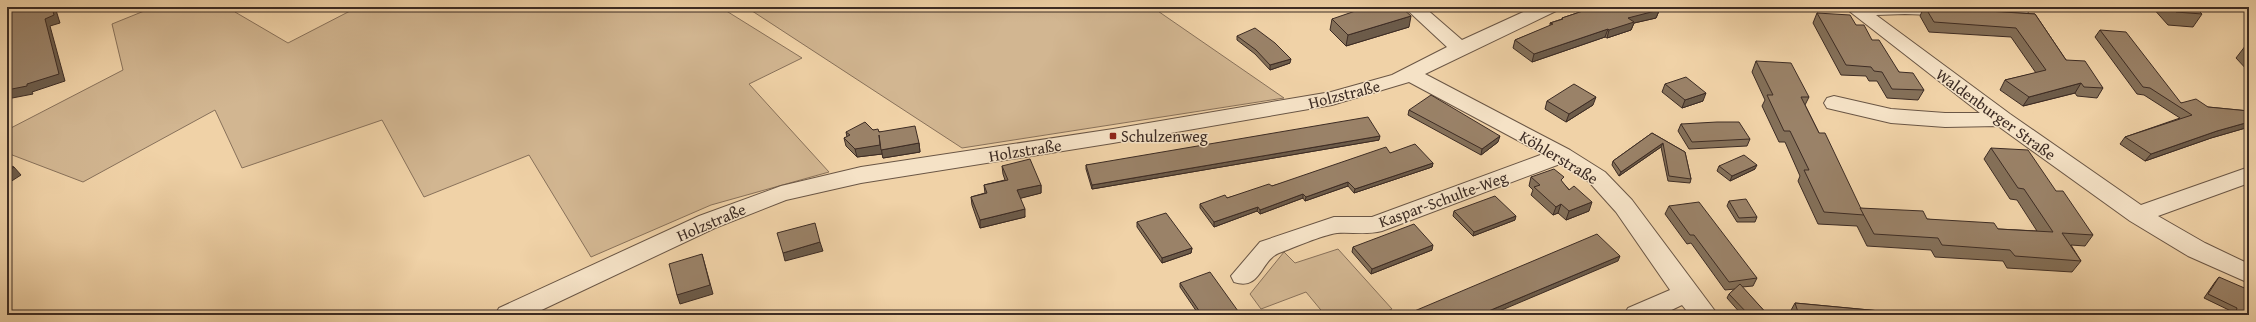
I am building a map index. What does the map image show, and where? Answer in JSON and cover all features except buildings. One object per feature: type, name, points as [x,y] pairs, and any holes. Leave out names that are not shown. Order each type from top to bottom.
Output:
[{"type":"street","points":[[1413,7],[1460,48]]},
{"type":"street","name":"Holzstraße","points":[[508,315],[706,222],[781,194],[861,175],[1302,105],[1382,85],[1410,74],[1460,48],[1549,7]]},
{"type":"street","name":"Waldenburger Straße","points":[[1855,9],[1905,8],[1978,12],[2018,12]]},
{"type":"street","name":"Waldenburger Straße","points":[[1855,9],[2000,119],[2138,215],[2198,252],[2249,274]]},
{"type":"street","name":"Köhlerstraße","points":[[1410,74],[1562,155],[1597,177],[1624,206],[1686,293],[1705,315]]},
{"type":"street","points":[[1834,103],[1891,116],[1945,120],[2000,119]]},
{"type":"street","name":"Kaspar-Schulte-Weg","points":[[1243,276],[1268,248],[1334,225],[1374,225],[1562,155]]},
{"type":"street","points":[[2138,215],[2249,175]]},
{"type":"street","points":[[1637,315],[1686,293]]},
{"type":"shaded area","points":[[154,7],[244,7],[235,12],[288,43],[350,11],[343,7],[720,7],[802,58],[749,84],[829,172],[711,205],[591,257],[529,155],[424,197],[382,120],[242,168],[215,110],[83,182],[7,153],[7,130],[123,70],[112,24]]},
{"type":"shaded area","points":[[746,7],[1152,7],[1284,98],[962,148]]},
{"type":"shaded area","points":[[1338,249],[1392,309],[1379,315],[1325,315],[1306,292],[1261,309],[1250,294],[1284,252],[1295,263]]},
{"type":"place","name":"Schulzenweg","points":[[1113,136]]}]
